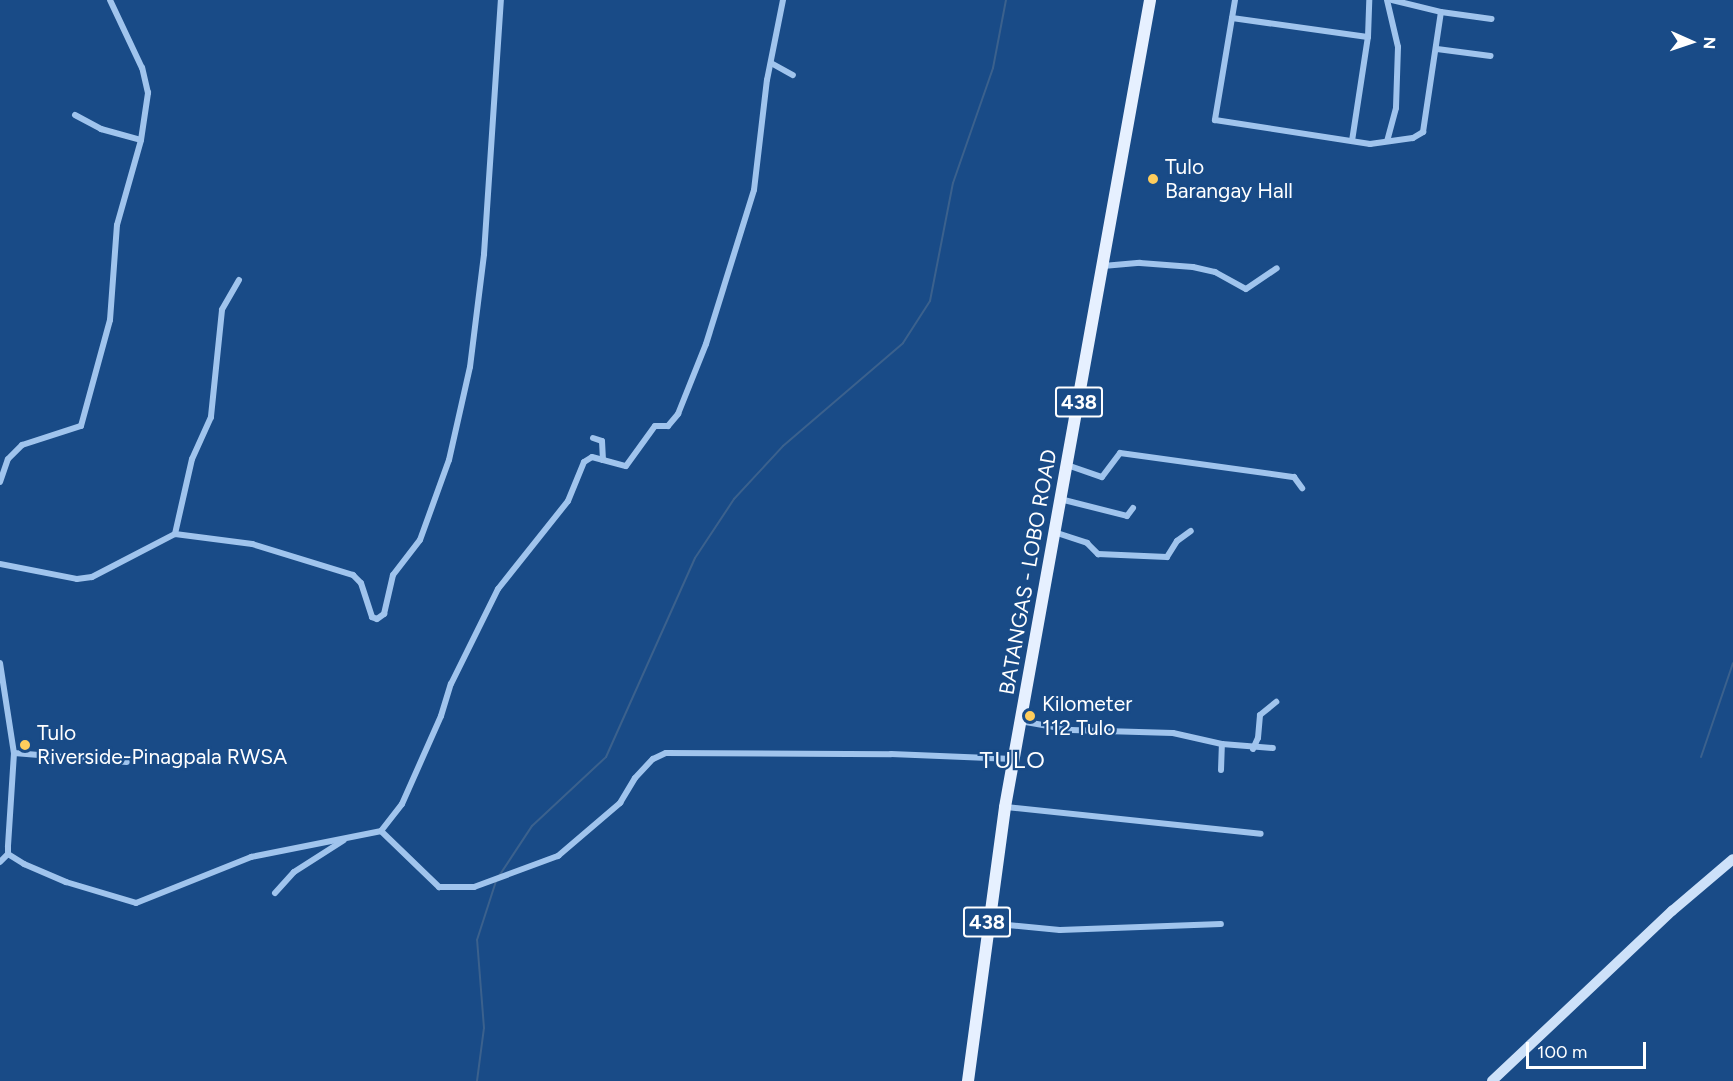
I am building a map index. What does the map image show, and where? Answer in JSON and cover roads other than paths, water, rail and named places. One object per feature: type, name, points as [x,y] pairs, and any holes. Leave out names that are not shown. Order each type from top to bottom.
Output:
[{"type":"main road","name":"BATANGAS - LOBO ROAD","points":[[968,1081],[986,923],[1013,759],[1150,0]]},
{"type":"street","points":[[0,482],[8,459],[22,445],[72,431],[81,426],[87,413],[110,320],[117,225],[141,140],[146,84],[110,0]]},
{"type":"street","points":[[0,564],[77,579],[92,577],[175,534],[252,544],[353,575],[361,583],[372,617],[377,619],[384,614],[393,575],[420,540],[446,470],[470,368],[484,254],[501,0]]},
{"type":"street","points":[[0,663],[14,753],[3,857],[66,882],[136,903],[251,857],[381,831],[402,804],[441,717],[451,684],[498,589],[568,501],[584,462],[592,457],[626,466],[655,426],[668,426],[678,414],[706,344],[754,190],[771,63],[783,0]]},
{"type":"street","points":[[1235,0],[1215,120],[1370,144],[1413,138],[1423,132],[1437,49],[1440,12]]},
{"type":"street","points":[[1352,141],[1368,38],[1369,0]]},
{"type":"street","points":[[1387,0],[1398,47],[1396,108],[1387,141]]},
{"type":"street","points":[[1392,0],[1440,12],[1492,19]]},
{"type":"street","points":[[1232,18],[1368,38]]},
{"type":"street","points":[[1437,49],[1491,56]]},
{"type":"street","points":[[771,63],[794,75]]},
{"type":"street","points":[[75,115],[101,129],[141,140]]},
{"type":"street","points":[[1102,266],[1140,262],[1193,267],[1215,272],[1246,289],[1252,288],[1277,268]]},
{"type":"street","points":[[175,534],[192,459],[211,417],[222,310],[239,280]]},
{"type":"street","points":[[593,438],[602,441],[603,460]]},
{"type":"street","points":[[1067,465],[1102,477],[1120,453],[1294,477],[1302,488]]},
{"type":"street","points":[[1060,499],[1127,516],[1133,508]]},
{"type":"street","points":[[1054,532],[1087,543],[1098,554],[1167,557],[1177,541],[1191,531]]},
{"type":"street","points":[[1253,749],[1258,738],[1260,715],[1276,702]]},
{"type":"street","points":[[1020,721],[1071,730],[1173,733],[1253,749],[1273,748]]},
{"type":"street","points":[[1221,770],[1222,744]]},
{"type":"street","points":[[14,753],[126,762]]},
{"type":"street","points":[[381,831],[438,887],[474,888],[563,853],[620,803],[653,759],[666,753],[891,754],[1013,759]]},
{"type":"street","points":[[1005,807],[1261,834]]},
{"type":"street","points":[[275,893],[294,872],[345,840]]},
{"type":"street","points":[[1492,1081],[1733,859]]},
{"type":"street","points":[[986,923],[1060,930],[1221,924]]},
{"type":"waterway","points":[[499,876],[532,826],[606,757],[695,558],[734,499],[783,446],[903,343],[930,301],[953,183],[993,68],[1006,0]]},
{"type":"waterway","points":[[1701,757],[1733,663]]},
{"type":"waterway","points":[[477,1081],[484,1028],[477,940],[496,881]]},
{"type":"place","name":"Tulo Barangay Hall","points":[[1153,179]]},
{"type":"place","name":"Kilometer 112 Tulo","points":[[1030,716]]},
{"type":"place","name":"Tulo Riverside-Pinagpala RWSA","points":[[25,745]]},
{"type":"district","name":"TULO","points":[[1013,760]]}]
